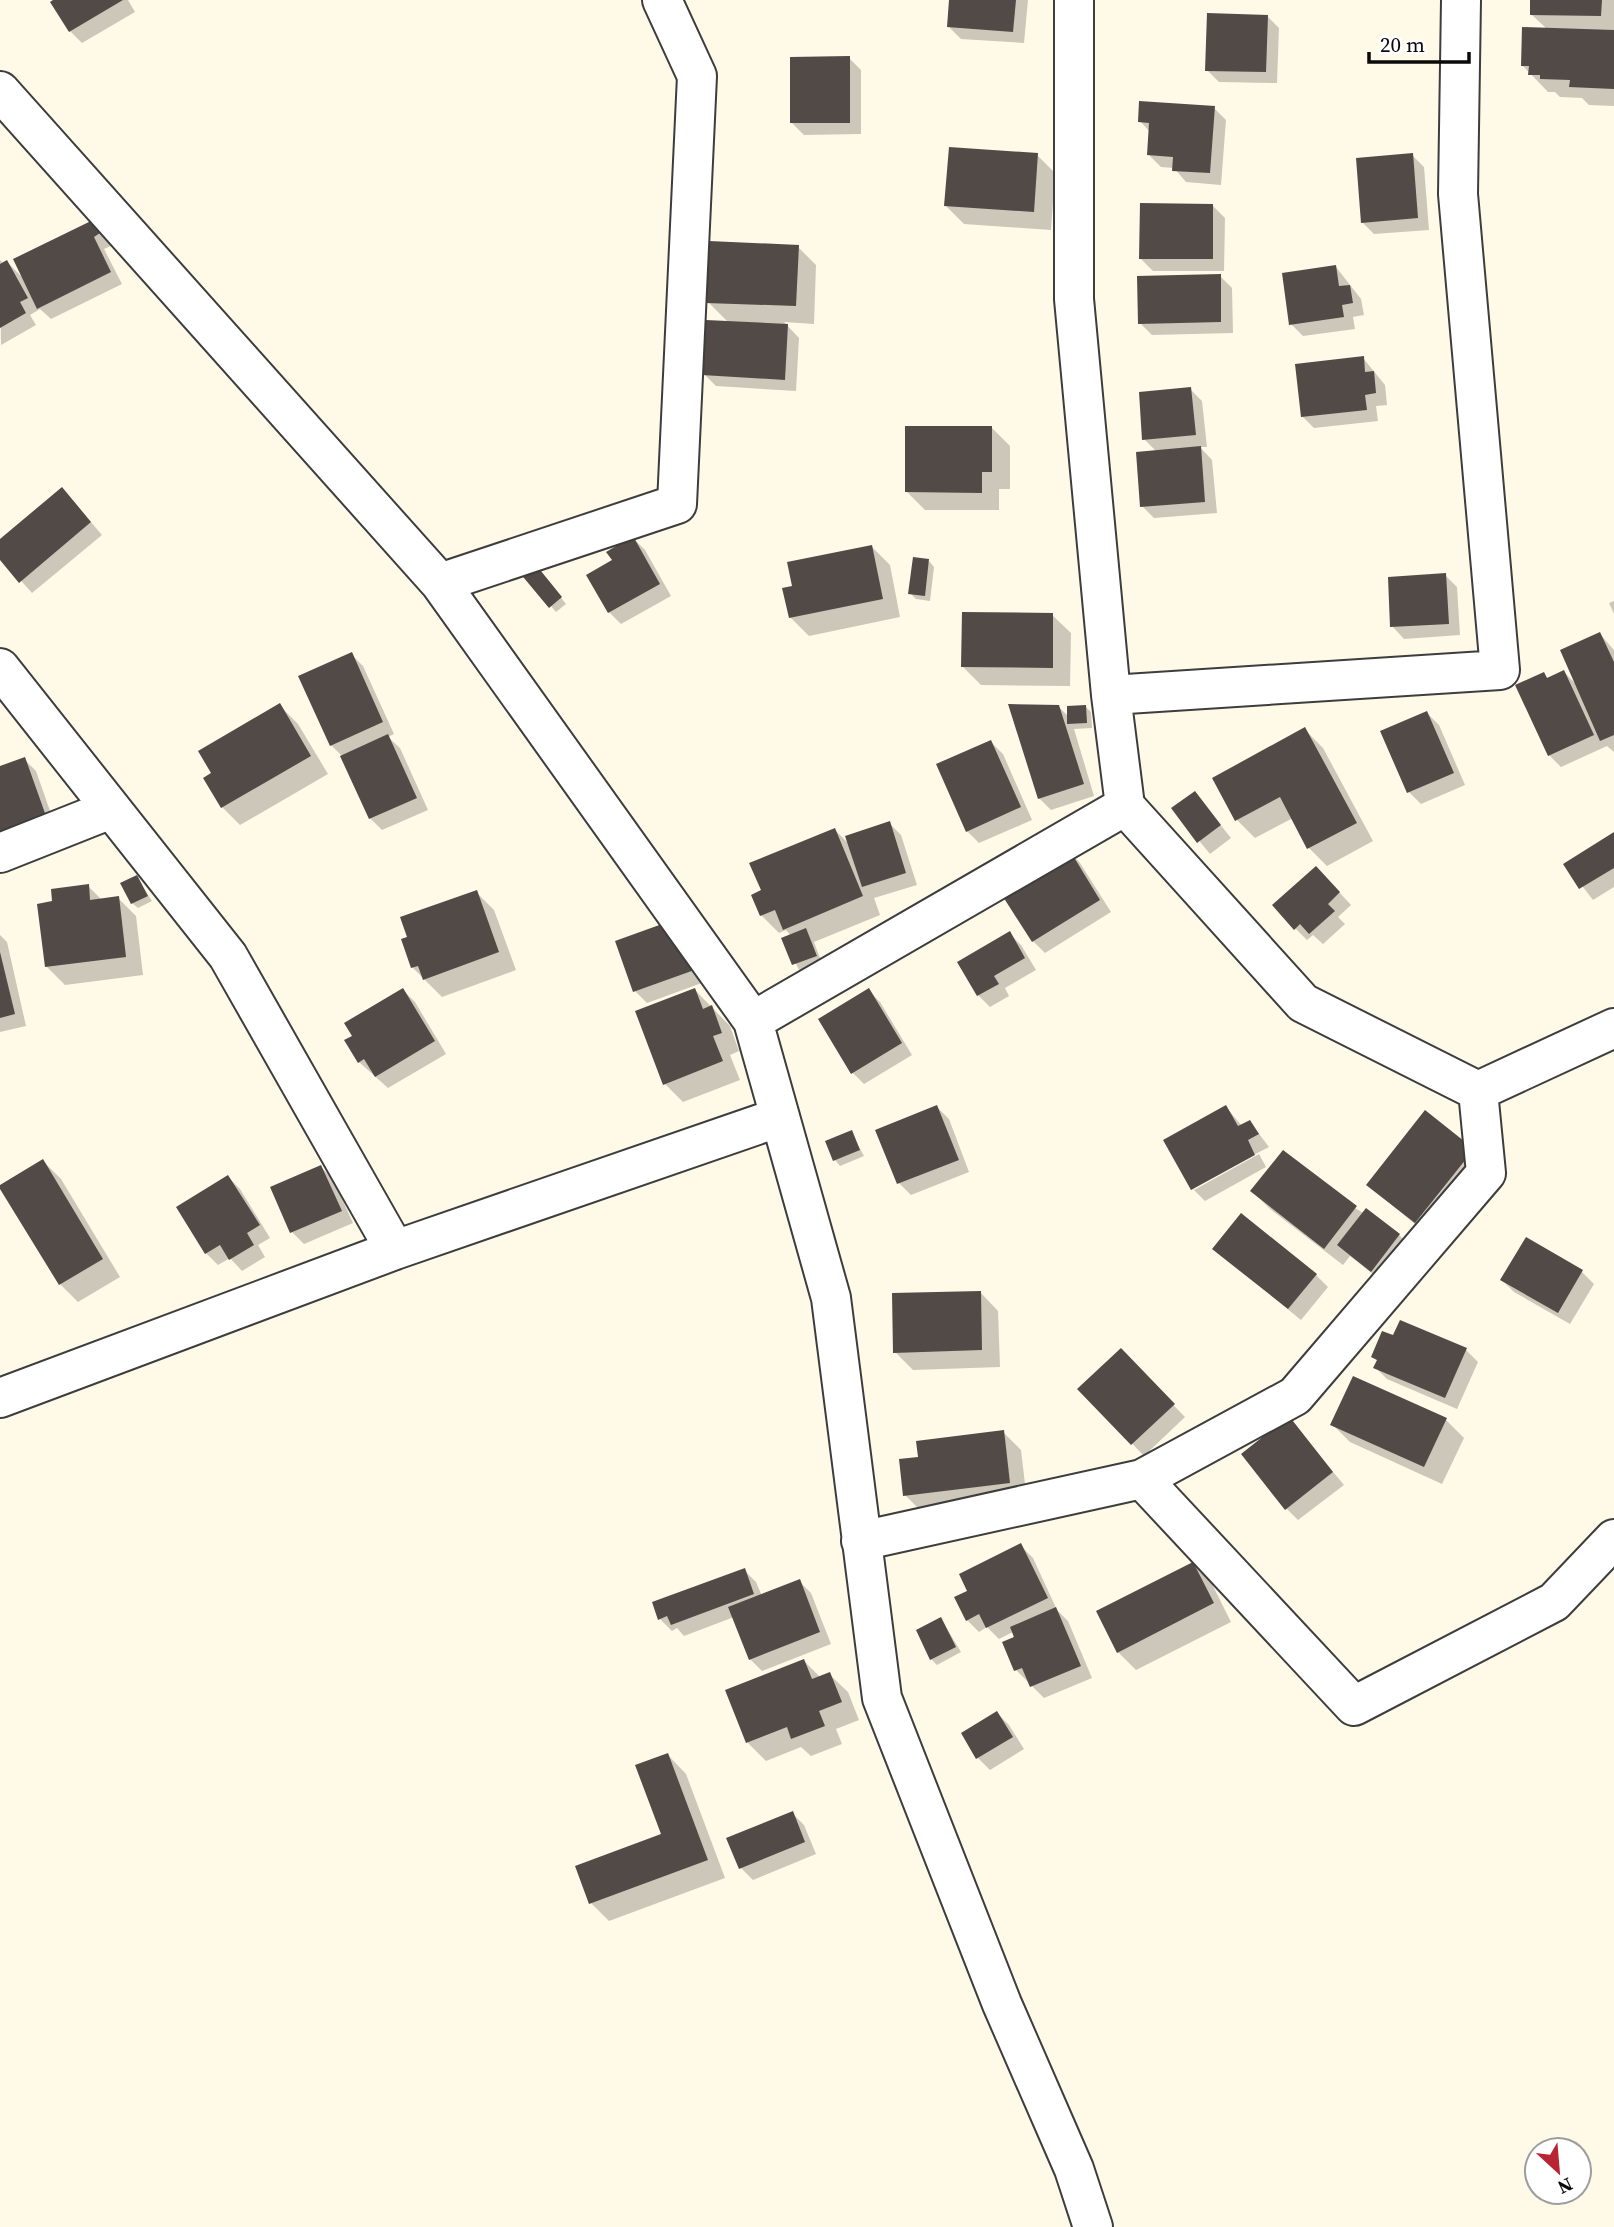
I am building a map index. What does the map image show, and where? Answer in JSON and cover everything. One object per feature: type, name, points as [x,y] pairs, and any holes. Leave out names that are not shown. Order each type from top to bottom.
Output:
[{"type":"street","points":[[440,583],[677,504],[696,76],[662,0]]},
{"type":"street","points":[[1074,0],[1074,299],[1111,695],[1125,806],[1303,1003],[1478,1091]]},
{"type":"street","points":[[1111,695],[1500,670],[1458,194],[1461,0]]},
{"type":"street","points":[[0,91],[440,583],[753,1021],[831,1298],[882,1698],[1002,2004],[1074,2169],[1093,2227]]},
{"type":"street","points":[[0,668],[228,956],[395,1250]]},
{"type":"street","points":[[753,1021],[1125,806]]},
{"type":"street","points":[[0,853],[111,808]]},
{"type":"street","points":[[1478,1091],[1614,1028]]},
{"type":"street","points":[[861,1542],[1142,1479],[1295,1396],[1486,1173],[1478,1091]]},
{"type":"street","points":[[0,1398],[395,1250],[780,1117]]},
{"type":"street","points":[[1142,1479],[1354,1706],[1553,1601],[1614,1539]]},
{"type":"building","points":[[123,0],[69,32],[50,2]]},
{"type":"building","points":[[949,0],[1016,0],[1013,32],[947,27]]},
{"type":"building","points":[[1530,0],[1602,0],[1601,16],[1530,15]]},
{"type":"building","points":[[1207,13],[1268,15],[1266,72],[1205,71]]},
{"type":"building","points":[[1522,27],[1614,30],[1614,89],[1569,87],[1570,80],[1540,79],[1540,75],[1528,75],[1529,66],[1521,66]]},
{"type":"building","points":[[850,56],[850,123],[790,123],[790,57]]},
{"type":"building","points":[[1139,101],[1215,106],[1210,173],[1172,171],[1173,157],[1147,155],[1149,123],[1138,122]]},
{"type":"building","points":[[949,147],[1038,153],[1034,212],[944,206]]},
{"type":"building","points":[[1413,153],[1418,218],[1361,223],[1356,158]]},
{"type":"building","points":[[1140,203],[1213,204],[1213,259],[1139,259]]},
{"type":"building","points":[[93,220],[100,233],[94,237],[111,272],[37,309],[13,259]]},
{"type":"building","points":[[709,241],[799,245],[796,306],[706,303]]},
{"type":"building","points":[[7,260],[28,298],[20,302],[26,313],[0,328],[0,264]]},
{"type":"building","points":[[1336,265],[1339,286],[1350,285],[1353,303],[1342,305],[1344,317],[1289,325],[1282,273]]},
{"type":"building","points":[[1221,274],[1221,322],[1138,324],[1137,276]]},
{"type":"building","points":[[706,320],[788,324],[785,380],[702,375]]},
{"type":"building","points":[[1364,356],[1365,372],[1374,371],[1376,393],[1365,395],[1367,410],[1301,417],[1295,364]]},
{"type":"building","points":[[1191,387],[1196,435],[1142,440],[1139,392]]},
{"type":"building","points":[[905,426],[992,426],[992,472],[982,472],[982,493],[905,492]]},
{"type":"building","points":[[1201,446],[1205,502],[1140,507],[1136,452]]},
{"type":"building","points":[[62,487],[91,522],[19,583],[0,560],[0,539]]},
{"type":"building","points":[[633,536],[660,584],[608,613],[586,575],[612,560],[606,552]]},
{"type":"building","points":[[872,545],[883,599],[789,618],[782,588],[792,586],[787,562]]},
{"type":"building","points":[[528,555],[562,597],[549,608],[514,566]]},
{"type":"building","points":[[913,557],[929,559],[925,596],[908,594]]},
{"type":"building","points":[[1446,573],[1449,624],[1390,627],[1388,577]]},
{"type":"building","points":[[962,612],[1053,613],[1053,668],[961,667]]},
{"type":"building","points":[[1600,632],[1614,662],[1614,735],[1600,741],[1560,650]]},
{"type":"building","points":[[352,652],[383,722],[330,746],[298,676]]},
{"type":"building","points":[[1564,670],[1594,735],[1548,756],[1515,685],[1544,672],[1547,678]]},
{"type":"building","points":[[280,703],[311,756],[221,808],[203,778],[211,773],[198,751]]},
{"type":"building","points":[[1008,704],[1059,705],[1084,784],[1038,799]]},
{"type":"building","points":[[1086,705],[1087,723],[1067,724],[1067,706]]},
{"type":"building","points":[[1427,711],[1454,773],[1407,793],[1380,731]]},
{"type":"building","points":[[1305,727],[1357,823],[1307,849],[1280,797],[1235,821],[1212,778]]},
{"type":"building","points":[[388,734],[417,798],[369,819],[340,756]]},
{"type":"building","points":[[991,740],[1021,807],[966,832],[936,764]]},
{"type":"building","points":[[25,757],[46,816],[0,832],[0,766]]},
{"type":"building","points":[[1195,791],[1221,825],[1197,843],[1171,808]]},
{"type":"building","points":[[890,821],[906,873],[862,887],[845,836]]},
{"type":"building","points":[[835,828],[863,896],[783,930],[775,910],[760,916],[751,895],[761,890],[749,863]]},
{"type":"building","points":[[1614,832],[1614,868],[1579,889],[1563,864]]},
{"type":"building","points":[[1069,849],[1100,900],[1032,942],[1000,892]]},
{"type":"building","points":[[1316,866],[1340,892],[1328,904],[1335,911],[1309,934],[1300,924],[1294,930],[1272,905]]},
{"type":"building","points":[[137,875],[148,896],[131,904],[120,883]]},
{"type":"building","points":[[89,884],[90,900],[119,896],[126,957],[45,967],[37,904],[52,901],[51,889]]},
{"type":"building","points":[[477,890],[499,952],[423,980],[418,966],[411,968],[401,939],[407,937],[400,917]]},
{"type":"building","points":[[676,919],[700,968],[633,992],[615,941]]},
{"type":"building","points":[[806,928],[817,956],[792,965],[781,938]]},
{"type":"building","points":[[1010,931],[1025,958],[994,976],[999,984],[977,996],[957,962]]},
{"type":"building","points":[[0,952],[15,1014],[0,1018]]},
{"type":"building","points":[[403,988],[435,1041],[375,1077],[364,1059],[358,1063],[344,1040],[352,1036],[344,1023]]},
{"type":"building","points":[[695,988],[703,1009],[712,1005],[722,1033],[713,1036],[723,1061],[663,1085],[635,1011]]},
{"type":"building","points":[[869,988],[902,1043],[851,1074],[818,1019]]},
{"type":"building","points":[[937,1105],[959,1160],[897,1184],[875,1130]]},
{"type":"building","points":[[1226,1105],[1238,1126],[1250,1120],[1259,1134],[1248,1140],[1255,1155],[1191,1190],[1163,1140]]},
{"type":"building","points":[[1425,1110],[1474,1149],[1415,1223],[1366,1185]]},
{"type":"building","points":[[852,1130],[860,1150],[833,1161],[825,1141]]},
{"type":"building","points":[[1283,1150],[1357,1206],[1324,1249],[1250,1191]]},
{"type":"building","points":[[43,1159],[103,1259],[59,1285],[0,1189],[0,1185]]},
{"type":"building","points":[[321,1165],[342,1211],[290,1233],[270,1187]]},
{"type":"building","points":[[228,1175],[260,1225],[247,1233],[254,1245],[229,1260],[220,1245],[205,1254],[176,1207]]},
{"type":"building","points":[[1366,1208],[1400,1234],[1371,1272],[1337,1245]]},
{"type":"building","points":[[1241,1213],[1317,1274],[1288,1309],[1212,1249]]},
{"type":"building","points":[[1526,1237],[1583,1270],[1558,1313],[1500,1280]]},
{"type":"building","points":[[981,1291],[982,1350],[893,1353],[892,1293]]},
{"type":"building","points":[[1400,1320],[1467,1348],[1445,1398],[1373,1368],[1377,1360],[1371,1357],[1382,1331],[1393,1335]]},
{"type":"building","points":[[1121,1348],[1175,1404],[1131,1445],[1077,1389]]},
{"type":"building","points":[[1353,1376],[1447,1418],[1424,1467],[1330,1425]]},
{"type":"building","points":[[1289,1416],[1333,1472],[1285,1510],[1241,1454]]},
{"type":"building","points":[[1004,1430],[1010,1483],[903,1496],[899,1459],[918,1457],[916,1441]]},
{"type":"building","points":[[1021,1543],[1048,1598],[986,1628],[979,1614],[966,1621],[954,1597],[967,1591],[959,1574]]},
{"type":"building","points":[[1193,1562],[1214,1603],[1117,1653],[1096,1611]]},
{"type":"building","points":[[745,1568],[754,1594],[671,1625],[667,1616],[658,1620],[652,1602]]},
{"type":"building","points":[[800,1579],[820,1632],[749,1660],[728,1607]]},
{"type":"building","points":[[1056,1607],[1081,1666],[1030,1687],[1022,1668],[1014,1671],[1002,1642],[1014,1637],[1010,1627]]},
{"type":"building","points":[[941,1617],[956,1647],[930,1660],[916,1630]]},
{"type":"building","points":[[804,1659],[812,1679],[830,1672],[842,1702],[819,1711],[825,1726],[791,1739],[787,1727],[746,1743],[725,1690]]},
{"type":"building","points":[[997,1711],[1013,1737],[976,1759],[961,1733]]},
{"type":"building","points":[[668,1753],[708,1860],[589,1904],[575,1866],[661,1834],[635,1765]]},
{"type":"building","points":[[793,1811],[805,1842],[739,1869],[726,1838]]}]
